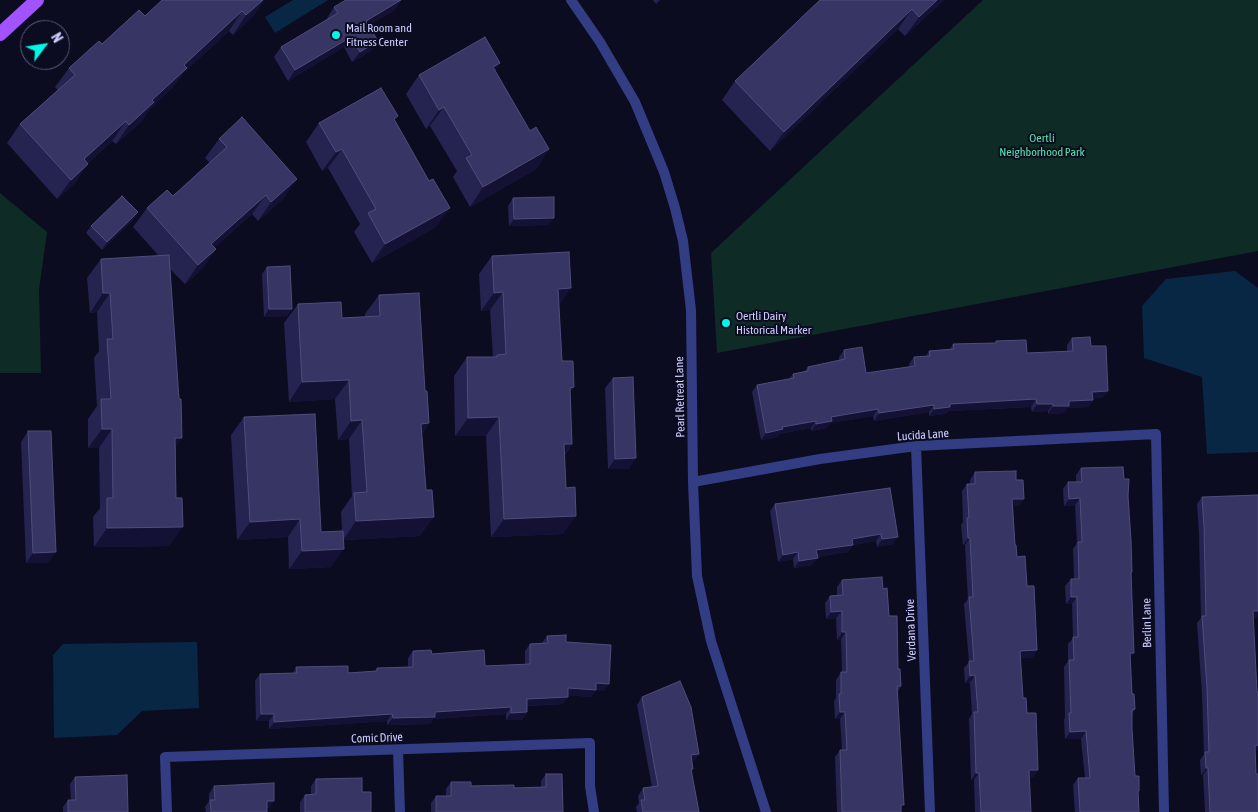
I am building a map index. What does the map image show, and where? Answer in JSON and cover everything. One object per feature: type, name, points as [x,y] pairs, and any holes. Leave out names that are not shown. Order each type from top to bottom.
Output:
[{"type":"main road","points":[[0,34],[36,0]]},
{"type":"street","name":"Pearl Retreat Lane","points":[[571,0],[600,42],[635,102],[658,155],[675,208],[684,250],[691,310],[693,482],[697,576],[721,676],[766,812]]},
{"type":"street","name":"Lucida Lane","points":[[693,482],[820,459],[916,446],[1156,434]]},
{"type":"street","name":"Berlin Lane","points":[[1156,434],[1164,812]]},
{"type":"street","name":"Verdana Drive","points":[[916,446],[930,812]]},
{"type":"street","name":"Comic Drive","points":[[167,812],[166,757],[590,743],[590,786],[594,812]]},
{"type":"street","points":[[398,750],[400,812]]},
{"type":"green space","name":"Oertli Neighborhood Park","points":[[983,0],[1258,0],[1258,251],[717,353],[711,253]]},
{"type":"green space","points":[[0,193],[47,232],[39,290],[41,373],[0,373]]},
{"type":"water","points":[[293,0],[328,0],[275,33],[265,17]]},
{"type":"water","points":[[1235,271],[1258,288],[1258,452],[1207,454],[1202,377],[1144,358],[1142,306],[1166,279]]},
{"type":"water","points":[[197,642],[199,708],[142,711],[117,735],[54,738],[53,655],[63,644]]},
{"type":"building","points":[[162,0],[263,0],[246,15],[242,11],[184,65],[187,68],[152,100],[154,102],[129,125],[126,121],[84,159],[88,164],[71,180],[20,124],[75,75],[70,67],[99,41],[102,44],[139,10],[145,16]]},
{"type":"building","points":[[346,0],[401,0],[366,21],[378,41],[360,52],[351,37],[295,70],[281,47],[338,13],[334,7]]},
{"type":"building","points":[[820,0],[937,0],[919,17],[912,9],[784,132],[735,81]]},
{"type":"building","points":[[485,37],[500,63],[493,67],[530,131],[536,127],[549,149],[483,187],[466,158],[472,155],[444,107],[439,110],[419,75]]},
{"type":"building","points":[[381,88],[398,116],[394,119],[429,181],[433,179],[450,208],[385,244],[368,213],[376,209],[342,149],[336,152],[319,123]]},
{"type":"building","points":[[242,117],[297,179],[271,202],[266,195],[211,244],[216,249],[198,265],[147,208],[167,190],[173,196],[227,147],[219,139]]},
{"type":"building","points":[[122,196],[138,212],[107,242],[91,226]]},
{"type":"building","points":[[554,197],[554,218],[514,219],[513,198]]},
{"type":"building","points":[[569,252],[571,288],[558,289],[562,361],[573,361],[574,387],[570,388],[572,444],[564,444],[566,488],[575,487],[576,516],[504,519],[499,417],[468,418],[467,357],[497,357],[497,355],[506,354],[503,292],[494,293],[492,256]]},
{"type":"building","points":[[169,255],[179,399],[181,399],[182,438],[175,438],[176,498],[182,498],[183,527],[107,528],[107,498],[113,498],[112,429],[102,429],[101,399],[111,399],[107,339],[113,339],[110,293],[103,293],[101,259]]},
{"type":"building","points":[[290,266],[292,309],[269,309],[267,267]]},
{"type":"building","points":[[419,293],[425,391],[427,391],[429,423],[421,424],[426,490],[432,490],[434,517],[356,521],[354,493],[367,492],[362,420],[351,421],[349,380],[302,382],[298,304],[341,302],[342,318],[380,316],[379,295]]},
{"type":"building","points":[[1090,337],[1091,346],[1106,346],[1108,391],[1092,392],[1093,400],[1069,401],[1069,406],[1037,404],[1036,399],[950,404],[950,407],[934,409],[934,405],[879,413],[878,409],[831,417],[832,421],[816,424],[816,421],[782,427],[783,429],[766,433],[757,385],[794,378],[793,374],[808,371],[808,367],[845,359],[844,350],[862,347],[866,373],[915,366],[914,357],[930,356],[929,351],[954,349],[953,344],[1026,340],[1027,353],[1073,351],[1072,338]]},
{"type":"building","points":[[633,377],[636,458],[615,459],[613,378]]},
{"type":"building","points":[[315,414],[321,532],[343,531],[344,549],[302,551],[300,519],[250,522],[244,417]]},
{"type":"building","points":[[28,431],[51,431],[56,552],[33,553]]},
{"type":"building","points":[[1123,467],[1124,479],[1129,479],[1134,653],[1130,653],[1132,694],[1134,694],[1135,709],[1132,710],[1132,729],[1135,776],[1139,776],[1139,812],[1080,812],[1078,778],[1090,778],[1086,731],[1070,732],[1069,660],[1074,660],[1073,637],[1078,637],[1077,597],[1071,597],[1071,579],[1079,579],[1078,542],[1082,542],[1080,498],[1069,499],[1068,482],[1082,482],[1081,468]]},
{"type":"building","points":[[1016,471],[1016,480],[1023,480],[1024,499],[1012,499],[1015,545],[1017,557],[1025,556],[1027,586],[1034,586],[1037,650],[1020,651],[1023,698],[1026,698],[1027,713],[1036,713],[1038,770],[1029,770],[1031,812],[981,812],[979,773],[976,773],[974,712],[978,712],[975,675],[970,676],[969,661],[974,661],[969,597],[973,597],[970,538],[968,538],[967,484],[975,484],[975,472]]},
{"type":"building","points":[[890,488],[898,537],[882,539],[881,534],[852,539],[853,545],[816,550],[818,558],[799,561],[798,552],[783,555],[775,504]]},
{"type":"building","points":[[1258,495],[1258,611],[1253,611],[1258,692],[1258,745],[1255,746],[1256,774],[1258,774],[1258,812],[1210,812],[1208,768],[1206,768],[1205,752],[1209,752],[1202,616],[1206,616],[1202,497]]},
{"type":"building","points":[[882,577],[883,589],[887,588],[889,616],[897,616],[898,669],[900,669],[901,686],[897,686],[904,805],[901,805],[901,812],[842,812],[840,750],[847,750],[845,712],[840,712],[839,694],[841,694],[841,672],[847,672],[846,632],[842,632],[842,611],[831,612],[830,596],[843,595],[842,580]]},
{"type":"building","points":[[566,635],[566,642],[611,645],[609,684],[596,683],[596,690],[568,688],[568,697],[527,699],[527,712],[511,713],[511,707],[435,712],[435,717],[393,718],[392,714],[274,722],[274,714],[261,714],[260,674],[297,673],[296,667],[348,666],[348,673],[377,671],[377,668],[413,667],[413,651],[431,650],[432,654],[484,650],[485,666],[530,664],[530,644],[548,643],[547,636]]},
{"type":"building","points":[[680,681],[691,707],[699,754],[691,755],[693,769],[691,769],[699,812],[643,812],[641,800],[645,800],[643,788],[658,786],[642,697]]},
{"type":"building","points":[[546,774],[562,774],[563,812],[436,812],[436,796],[451,796],[451,782],[471,782],[471,786],[514,785],[514,788],[546,787]]},
{"type":"building","points":[[127,775],[128,812],[68,812],[68,800],[76,800],[75,777]]},
{"type":"building","points":[[362,778],[362,792],[371,792],[371,812],[305,812],[305,795],[316,794],[316,779]]},
{"type":"building","points":[[274,783],[274,801],[267,801],[267,812],[211,812],[210,800],[215,800],[214,786]]},
{"type":"place","name":"Mail Room and Fitness Center","points":[[336,35]]},
{"type":"place","name":"Oertli Dairy Historical Marker","points":[[726,323]]}]
